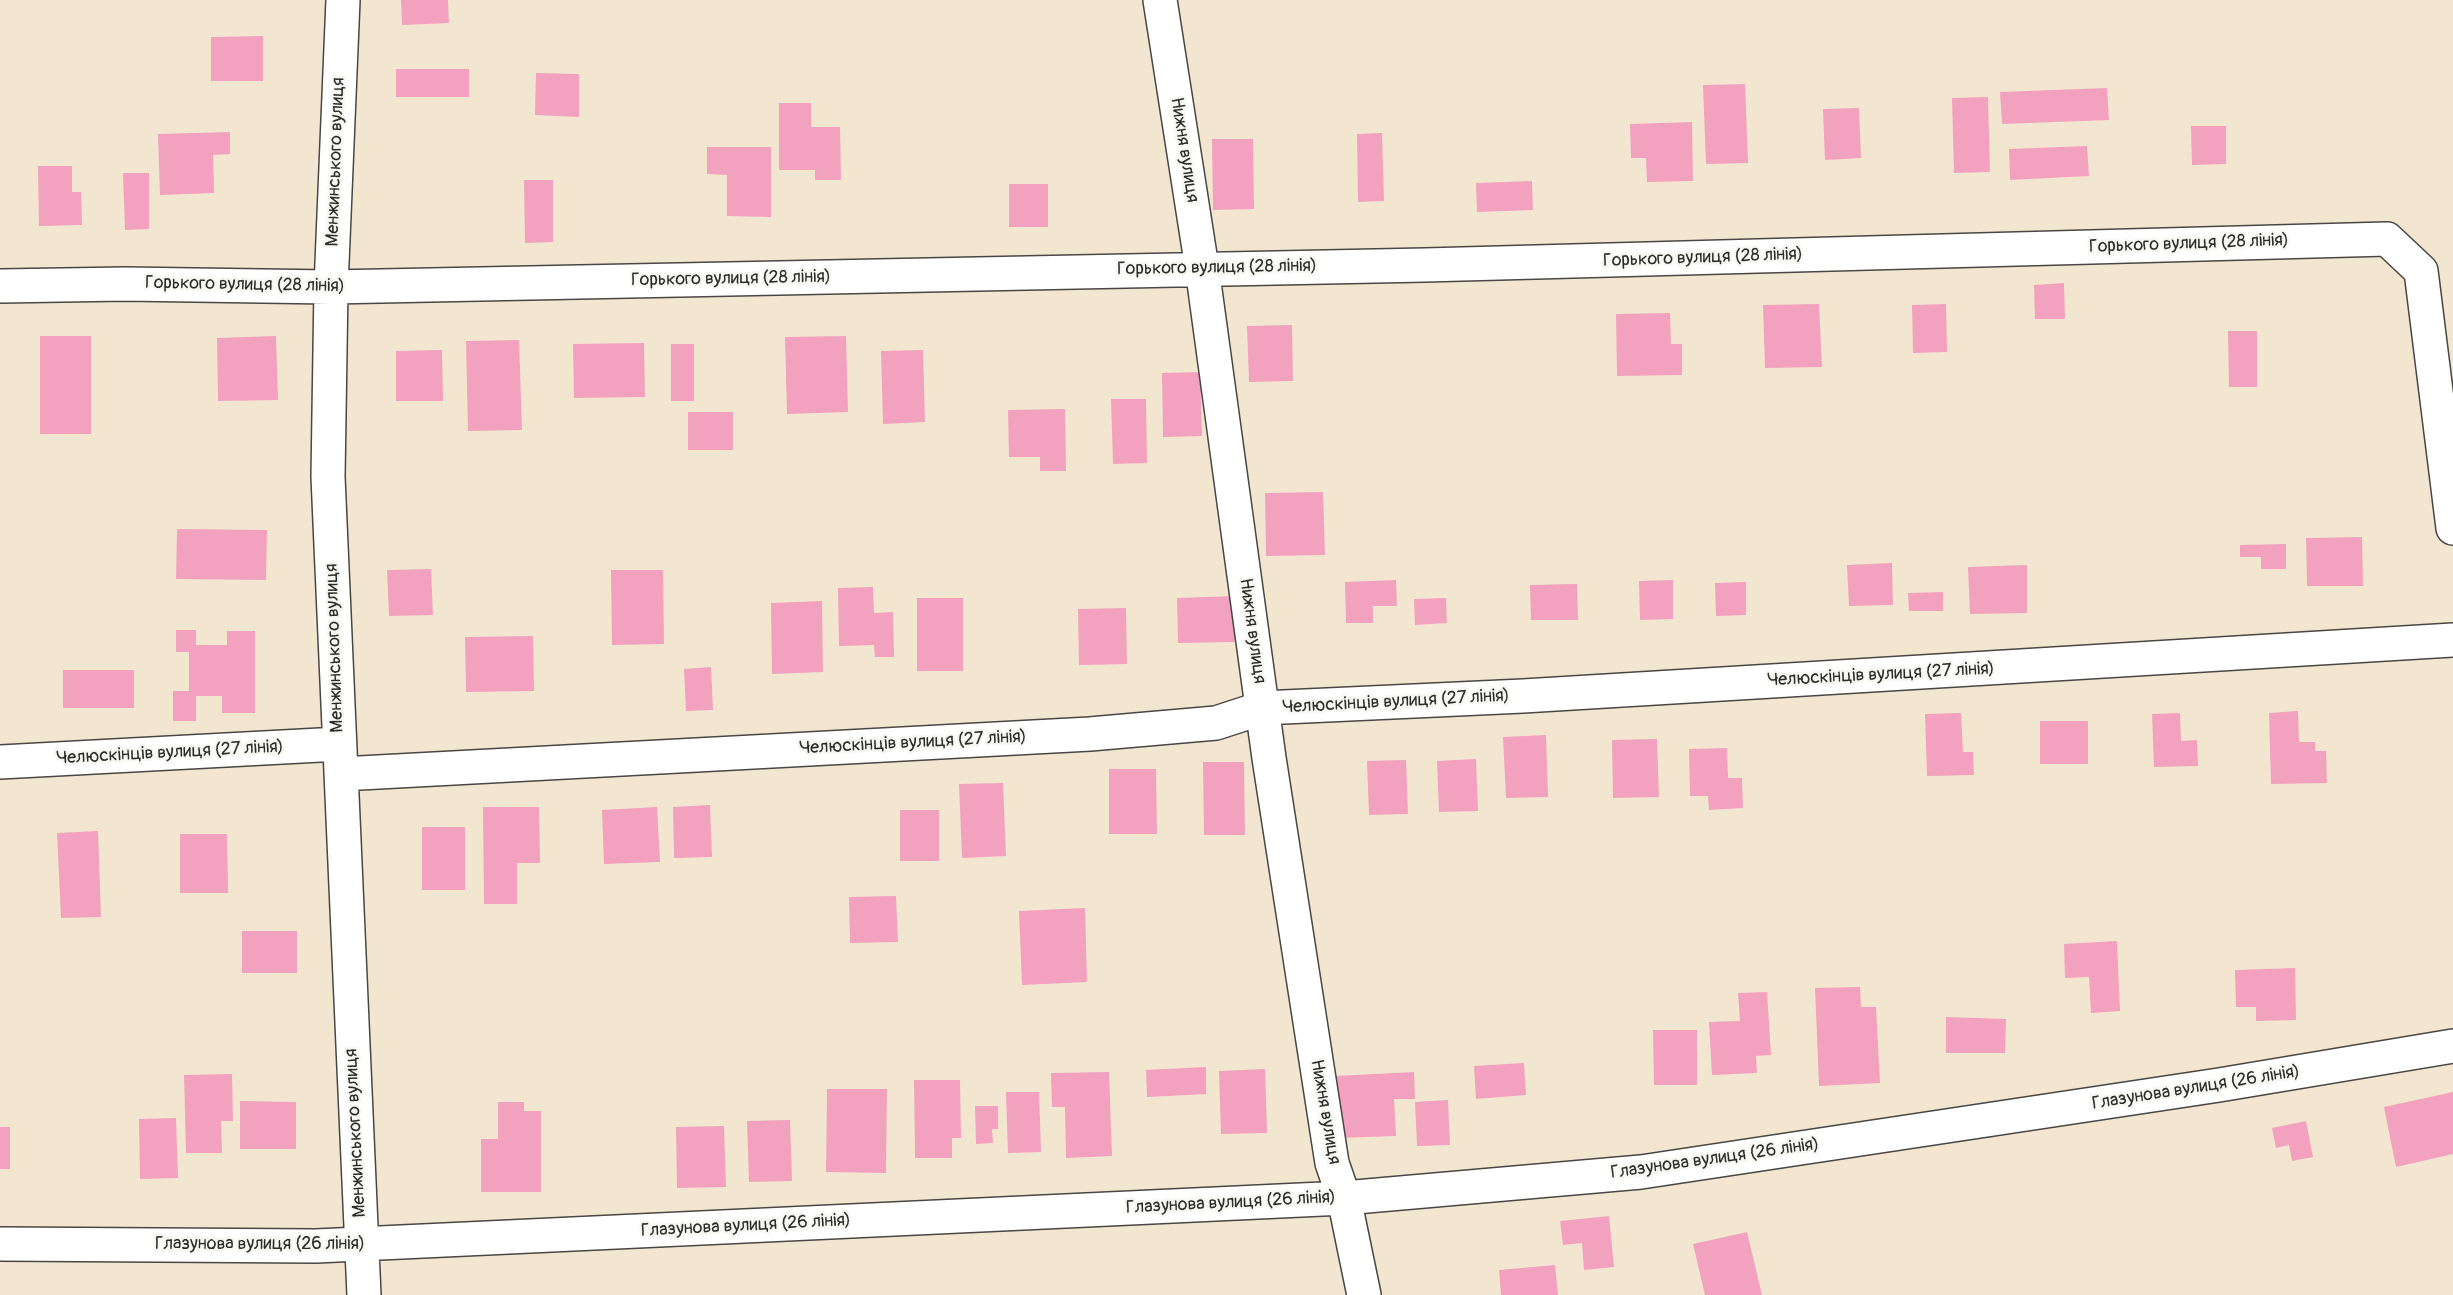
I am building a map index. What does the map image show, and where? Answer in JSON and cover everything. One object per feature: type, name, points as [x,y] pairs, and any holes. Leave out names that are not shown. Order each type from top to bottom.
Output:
[{"type":"street","name":"Менжинського вулиця","points":[[343,0],[331,287],[328,477],[364,1295]]},
{"type":"street","name":"Нижня вулиця","points":[[1160,0],[1202,268],[1262,708],[1332,1163],[1344,1198],[1364,1295]]},
{"type":"street","name":"Горького вулиця (28 лiнiя)","points":[[0,286],[125,284],[331,287],[1425,265],[2387,239],[2421,271],[2453,528]]},
{"type":"street","name":"Челюскінців вулиця (27 лiнiя)","points":[[0,762],[340,759],[1089,734],[1216,723],[1262,708],[1535,695],[2453,640]]},
{"type":"street","name":"Глазунова вулиця (26 лiнiя)","points":[[0,1245],[316,1246],[1344,1198],[1641,1172],[2219,1085],[2453,1046]]},
{"type":"building","points":[[401,0],[448,0],[449,23],[402,25]]},
{"type":"building","points":[[263,36],[263,81],[211,81],[211,37]]},
{"type":"building","points":[[396,69],[469,69],[469,97],[396,97]]},
{"type":"building","points":[[536,73],[579,74],[579,117],[535,115]]},
{"type":"building","points":[[1745,84],[1748,163],[1706,164],[1703,85]]},
{"type":"building","points":[[2107,88],[2109,120],[2002,124],[2000,92]]},
{"type":"building","points":[[1988,97],[1990,172],[1954,173],[1952,98]]},
{"type":"building","points":[[779,103],[811,103],[811,127],[840,127],[841,180],[815,180],[815,170],[779,170]]},
{"type":"building","points":[[1859,108],[1861,158],[1825,160],[1823,109]]},
{"type":"building","points":[[1692,122],[1693,181],[1647,182],[1646,158],[1631,158],[1630,124]]},
{"type":"building","points":[[2191,126],[2226,126],[2226,164],[2192,165]]},
{"type":"building","points":[[230,132],[230,154],[213,155],[214,193],[160,195],[158,134]]},
{"type":"building","points":[[1382,133],[1384,201],[1358,202],[1357,134]]},
{"type":"building","points":[[1212,139],[1253,139],[1254,209],[1213,210]]},
{"type":"building","points":[[2087,146],[2089,176],[2010,180],[2009,149]]},
{"type":"building","points":[[707,147],[771,147],[771,217],[727,216],[727,175],[707,174]]},
{"type":"building","points":[[38,166],[72,166],[72,192],[81,192],[82,225],[39,226]]},
{"type":"building","points":[[123,173],[149,173],[149,229],[125,230]]},
{"type":"building","points":[[524,180],[553,180],[553,242],[525,243]]},
{"type":"building","points":[[1532,181],[1533,210],[1477,212],[1476,183]]},
{"type":"building","points":[[1009,184],[1048,184],[1048,227],[1009,227]]},
{"type":"building","points":[[2064,283],[2065,319],[2035,319],[2034,285]]},
{"type":"building","points":[[1819,304],[1822,367],[1765,368],[1763,305]]},
{"type":"building","points":[[1946,304],[1947,352],[1913,353],[1912,305]]},
{"type":"building","points":[[1670,313],[1671,344],[1682,344],[1682,375],[1617,376],[1616,314]]},
{"type":"building","points":[[1292,325],[1293,381],[1249,382],[1247,326]]},
{"type":"building","points":[[2228,331],[2257,331],[2257,387],[2229,387]]},
{"type":"building","points":[[40,336],[91,336],[91,434],[40,434]]},
{"type":"building","points":[[276,336],[278,400],[218,401],[217,338]]},
{"type":"building","points":[[846,336],[848,412],[787,414],[785,337]]},
{"type":"building","points":[[519,340],[522,430],[468,431],[466,341]]},
{"type":"building","points":[[644,343],[645,397],[574,398],[573,344]]},
{"type":"building","points":[[671,344],[694,344],[694,401],[671,401]]},
{"type":"building","points":[[442,350],[443,401],[396,401],[396,351]]},
{"type":"building","points":[[923,350],[925,422],[883,424],[881,351]]},
{"type":"building","points":[[1200,372],[1202,436],[1163,437],[1162,373]]},
{"type":"building","points":[[1111,399],[1146,399],[1147,463],[1113,464]]},
{"type":"building","points":[[1065,409],[1066,471],[1040,471],[1040,457],[1009,457],[1008,410]]},
{"type":"building","points":[[688,412],[733,412],[733,450],[688,450]]},
{"type":"building","points":[[1323,492],[1325,555],[1266,556],[1265,493]]},
{"type":"building","points":[[177,529],[267,530],[266,580],[176,579]]},
{"type":"building","points":[[2362,537],[2363,586],[2307,586],[2306,538]]},
{"type":"building","points":[[2286,544],[2286,569],[2261,569],[2261,557],[2240,557],[2240,545]]},
{"type":"building","points":[[1892,563],[1893,605],[1849,606],[1847,565]]},
{"type":"building","points":[[2027,565],[2027,613],[1970,614],[1968,567]]},
{"type":"building","points":[[431,569],[433,615],[389,616],[387,570]]},
{"type":"building","points":[[611,570],[663,570],[664,644],[612,645]]},
{"type":"building","points":[[1396,580],[1397,606],[1373,606],[1373,623],[1346,623],[1345,582]]},
{"type":"building","points":[[1673,580],[1673,619],[1640,620],[1639,581]]},
{"type":"building","points":[[1746,582],[1746,615],[1716,616],[1715,583]]},
{"type":"building","points":[[1577,584],[1578,620],[1531,620],[1530,585]]},
{"type":"building","points":[[873,587],[874,613],[893,612],[894,657],[875,657],[874,645],[839,646],[838,588]]},
{"type":"building","points":[[1943,592],[1943,611],[1909,611],[1908,593]]},
{"type":"building","points":[[1234,596],[1236,642],[1178,643],[1177,598]]},
{"type":"building","points":[[917,598],[963,598],[963,671],[917,671]]},
{"type":"building","points":[[1446,598],[1447,623],[1415,625],[1414,599]]},
{"type":"building","points":[[822,601],[823,672],[772,674],[771,603]]},
{"type":"building","points":[[1126,608],[1127,664],[1079,665],[1078,609]]},
{"type":"building","points":[[176,630],[196,630],[196,645],[227,645],[227,631],[255,631],[255,713],[222,713],[222,696],[196,696],[196,721],[173,721],[173,691],[189,691],[189,652],[176,652]]},
{"type":"building","points":[[533,636],[534,691],[466,692],[465,637]]},
{"type":"building","points":[[711,667],[713,710],[686,711],[684,669]]},
{"type":"building","points":[[63,670],[134,670],[134,708],[63,708]]},
{"type":"building","points":[[2298,711],[2299,742],[2315,742],[2315,751],[2326,751],[2327,783],[2271,784],[2269,713]]},
{"type":"building","points":[[1961,713],[1963,752],[1973,752],[1974,775],[1927,776],[1925,714]]},
{"type":"building","points":[[2180,713],[2181,741],[2197,740],[2198,766],[2154,767],[2152,714]]},
{"type":"building","points":[[2040,721],[2088,721],[2088,764],[2040,764]]},
{"type":"building","points":[[1546,735],[1548,797],[1506,798],[1503,737]]},
{"type":"building","points":[[1657,739],[1659,797],[1613,798],[1612,740]]},
{"type":"building","points":[[1727,748],[1728,778],[1742,778],[1743,808],[1709,810],[1708,796],[1690,796],[1689,749]]},
{"type":"building","points":[[1476,759],[1478,811],[1439,812],[1437,761]]},
{"type":"building","points":[[1406,760],[1408,814],[1369,815],[1367,761]]},
{"type":"building","points":[[1203,762],[1244,762],[1245,835],[1204,835]]},
{"type":"building","points":[[1109,769],[1156,769],[1157,834],[1109,834]]},
{"type":"building","points":[[1003,783],[1006,856],[962,858],[959,784]]},
{"type":"building","points":[[710,805],[712,857],[674,858],[673,807]]},
{"type":"building","points":[[483,807],[539,807],[540,863],[517,863],[517,904],[484,904]]},
{"type":"building","points":[[657,807],[660,862],[604,864],[602,810]]},
{"type":"building","points":[[900,810],[939,810],[939,861],[900,861]]},
{"type":"building","points":[[422,827],[465,827],[465,890],[422,890]]},
{"type":"building","points":[[98,831],[101,917],[61,918],[57,833]]},
{"type":"building","points":[[180,834],[227,834],[228,893],[180,893]]},
{"type":"building","points":[[896,896],[898,942],[850,943],[849,897]]},
{"type":"building","points":[[1085,908],[1087,982],[1022,985],[1019,911]]},
{"type":"building","points":[[242,931],[297,931],[297,973],[242,973]]},
{"type":"building","points":[[2117,941],[2120,1011],[2091,1013],[2089,977],[2065,978],[2064,944]]},
{"type":"building","points":[[2295,968],[2296,1020],[2256,1021],[2256,1007],[2236,1007],[2235,970]]},
{"type":"building","points":[[1860,987],[1861,1007],[1876,1007],[1880,1083],[1819,1086],[1815,988]]},
{"type":"building","points":[[1767,992],[1771,1055],[1756,1056],[1757,1073],[1712,1075],[1709,1022],[1740,1021],[1738,993]]},
{"type":"building","points":[[1946,1017],[2006,1019],[2005,1053],[1946,1053]]},
{"type":"building","points":[[1653,1030],[1697,1030],[1697,1085],[1654,1085]]},
{"type":"building","points":[[1524,1063],[1526,1095],[1476,1099],[1474,1066]]},
{"type":"building","points":[[1206,1067],[1206,1094],[1147,1097],[1146,1070]]},
{"type":"building","points":[[1265,1069],[1267,1133],[1221,1134],[1219,1071]]},
{"type":"building","points":[[1109,1072],[1112,1156],[1066,1158],[1065,1107],[1052,1107],[1051,1073]]},
{"type":"building","points":[[1414,1072],[1415,1099],[1394,1099],[1396,1136],[1338,1138],[1335,1076]]},
{"type":"building","points":[[232,1074],[233,1121],[221,1121],[222,1153],[186,1153],[184,1075]]},
{"type":"building","points":[[914,1080],[960,1080],[961,1138],[952,1138],[952,1158],[915,1158]]},
{"type":"building","points":[[827,1089],[887,1089],[886,1173],[826,1172]]},
{"type":"building","points":[[1006,1092],[1039,1092],[1041,1152],[1008,1153]]},
{"type":"building","points":[[2453,1092],[2453,1154],[2396,1167],[2384,1107]]},
{"type":"building","points":[[1448,1100],[1450,1145],[1417,1146],[1415,1102]]},
{"type":"building","points":[[240,1101],[296,1102],[296,1149],[240,1149]]},
{"type":"building","points":[[498,1102],[524,1102],[524,1111],[541,1111],[541,1192],[481,1192],[481,1139],[498,1139]]},
{"type":"building","points":[[975,1106],[998,1106],[998,1129],[992,1129],[993,1143],[976,1144]]},
{"type":"building","points":[[176,1118],[178,1178],[140,1179],[139,1119]]},
{"type":"building","points":[[790,1120],[792,1181],[749,1182],[747,1121]]},
{"type":"building","points":[[2306,1121],[2313,1157],[2292,1161],[2289,1145],[2276,1148],[2272,1128]]},
{"type":"building","points":[[724,1126],[726,1187],[677,1188],[676,1127]]},
{"type":"building","points":[[0,1127],[10,1127],[10,1169],[0,1169]]},
{"type":"building","points":[[1609,1216],[1614,1267],[1584,1270],[1582,1243],[1563,1245],[1560,1221]]},
{"type":"building","points":[[1747,1232],[1762,1295],[1705,1295],[1693,1244]]},
{"type":"building","points":[[1555,1265],[1558,1295],[1501,1295],[1499,1270]]}]
